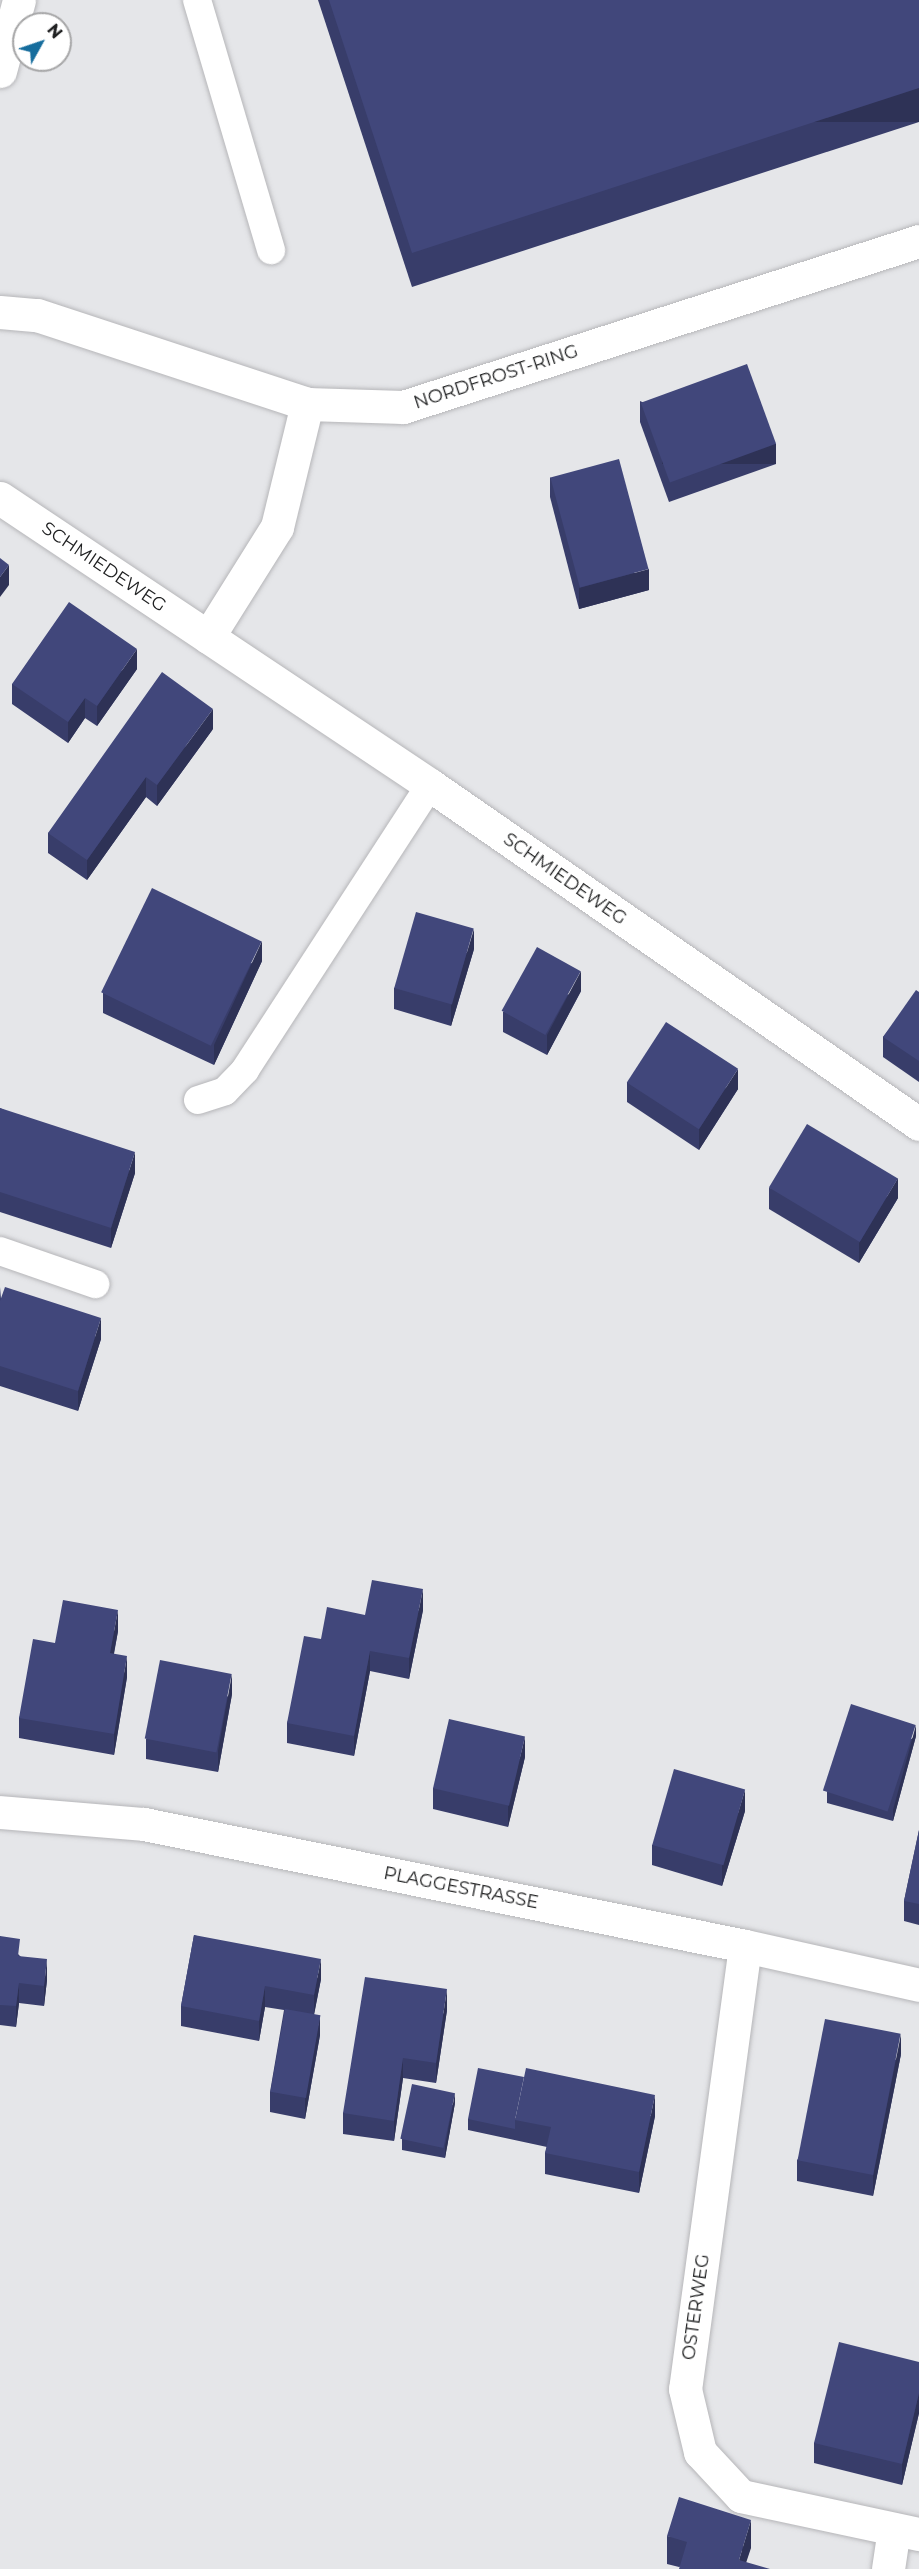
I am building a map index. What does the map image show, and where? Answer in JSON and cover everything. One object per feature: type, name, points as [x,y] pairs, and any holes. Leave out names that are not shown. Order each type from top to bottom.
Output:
[{"type":"street","points":[[0,71],[19,0]]},
{"type":"street","name":"NORDFROST-RING","points":[[0,312],[37,315],[307,404],[402,407],[919,241]]},
{"type":"street","points":[[208,637],[277,527],[307,404]]},
{"type":"street","name":"SCHMIEDEWEG","points":[[0,498],[430,785],[919,1124]]},
{"type":"street","name":"PLAGGESTRASSE","points":[[0,1812],[144,1824],[745,1946],[919,1985]]},
{"type":"street","name":"OSTERWEG","points":[[745,1946],[685,2389],[700,2452],[741,2496],[907,2532],[888,2569]]},
{"type":"lane","points":[[197,0],[271,250]]},
{"type":"lane","points":[[198,1100],[225,1091],[245,1070],[430,785]]},
{"type":"lane","points":[[0,1251],[95,1284]]},
{"type":"building","points":[[329,0],[919,0],[919,88],[412,253]]},
{"type":"building","points":[[747,364],[776,444],[670,483],[641,403]]},
{"type":"building","points":[[619,459],[649,569],[580,587],[550,477]]},
{"type":"building","points":[[0,558],[9,565],[0,577]]},
{"type":"building","points":[[69,602],[137,649],[97,706],[85,698],[68,722],[12,684]]},
{"type":"building","points":[[162,672],[213,709],[157,785],[146,777],[87,860],[48,833]]},
{"type":"building","points":[[152,888],[262,941],[211,1046],[101,992]]},
{"type":"building","points":[[416,912],[474,929],[452,1004],[394,988]]},
{"type":"building","points":[[537,947],[581,971],[545,1035],[502,1011]]},
{"type":"building","points":[[916,990],[919,992],[919,1061],[883,1037]]},
{"type":"building","points":[[666,1022],[738,1069],[699,1129],[627,1082]]},
{"type":"building","points":[[0,1108],[135,1152],[111,1228],[0,1192]]},
{"type":"building","points":[[807,1124],[898,1179],[860,1242],[769,1187]]},
{"type":"building","points":[[5,1287],[101,1318],[78,1391],[0,1366],[0,1301]]},
{"type":"building","points":[[372,1580],[423,1589],[409,1658],[370,1651],[354,1736],[287,1723],[304,1636],[321,1639],[327,1607],[365,1615]]},
{"type":"building","points":[[63,1600],[118,1610],[110,1653],[127,1656],[114,1734],[19,1718],[33,1639],[55,1643]]},
{"type":"building","points":[[160,1660],[232,1674],[216,1752],[145,1739]]},
{"type":"building","points":[[851,1704],[916,1725],[888,1812],[823,1791]]},
{"type":"building","points":[[449,1719],[525,1737],[509,1806],[433,1788]]},
{"type":"building","points":[[674,1769],[745,1789],[723,1865],[652,1845]]},
{"type":"building","points":[[919,1830],[919,1904],[904,1901]]},
{"type":"building","points":[[194,1935],[321,1959],[314,1995],[265,1986],[259,2021],[181,2006]]},
{"type":"building","points":[[0,1936],[20,1939],[18,1956],[47,1959],[44,1986],[19,1983],[16,2006],[0,2005]]},
{"type":"building","points":[[365,1977],[447,1989],[436,2063],[403,2058],[394,2121],[343,2113]]},
{"type":"building","points":[[285,2009],[320,2015],[306,2098],[270,2092]]},
{"type":"building","points":[[825,2019],[901,2034],[873,2175],[798,2160]]},
{"type":"building","points":[[478,2068],[524,2077],[515,2129],[468,2119]]},
{"type":"building","points":[[526,2068],[655,2095],[639,2172],[545,2153],[551,2127],[515,2120]]},
{"type":"building","points":[[412,2084],[455,2093],[443,2148],[400,2139]]},
{"type":"building","points":[[839,2342],[919,2362],[919,2393],[902,2464],[814,2443]]},
{"type":"building","points":[[679,2497],[751,2520],[739,2560],[770,2569],[679,2569],[687,2542],[667,2536]]}]
